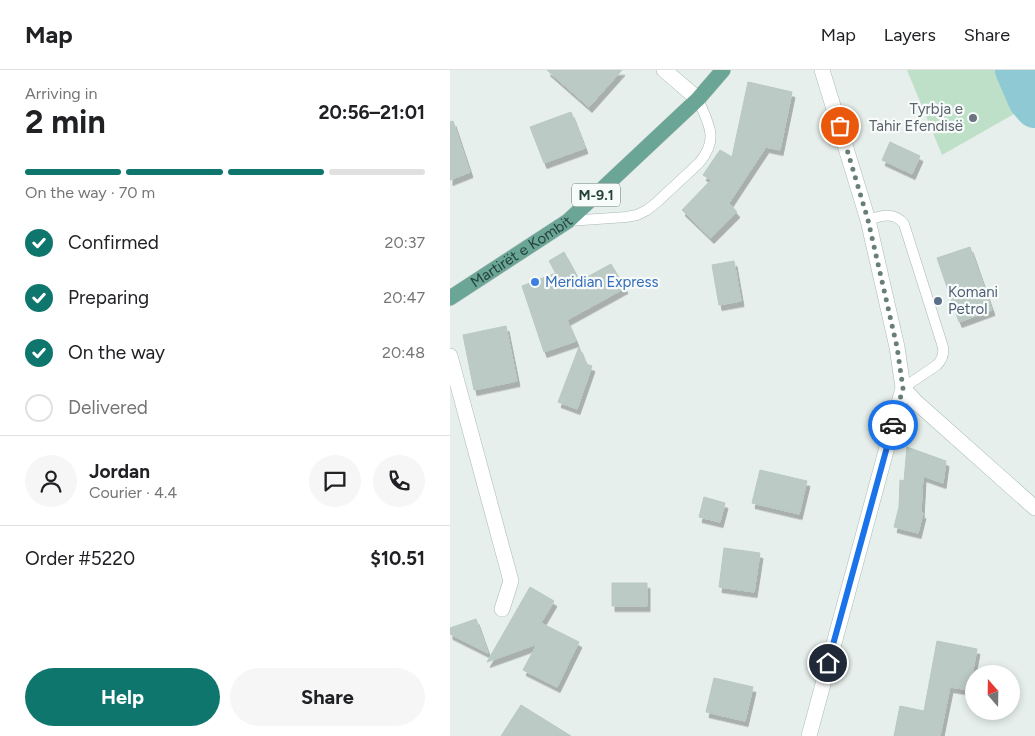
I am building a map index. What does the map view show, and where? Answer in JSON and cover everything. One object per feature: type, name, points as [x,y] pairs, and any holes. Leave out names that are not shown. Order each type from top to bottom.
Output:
[{"type":"main road","points":[[664,70],[698,99]]},
{"type":"main road","name":"Martirët e Kombit","points":[[450,298],[568,221],[698,99],[723,70]]},
{"type":"main road","points":[[809,736],[903,388],[897,347],[868,220],[822,70]]},
{"type":"main road","points":[[450,356],[511,581],[502,609]]},
{"type":"main road","points":[[903,388],[916,402],[1035,508]]},
{"type":"lane","points":[[568,221],[626,217],[647,210],[692,170],[705,156],[711,140],[711,131],[698,99]]},
{"type":"lane","points":[[868,220],[883,215],[890,215],[899,218],[904,224],[944,352],[937,365],[903,388]]},
{"type":"green space","points":[[907,70],[1019,70],[1035,94],[1035,102],[942,155]]},
{"type":"building","points":[[547,70],[622,70],[589,107]]},
{"type":"building","points":[[748,82],[792,92],[780,150],[766,147],[729,203],[737,212],[711,238],[682,210],[711,180],[703,175],[720,150],[732,157]]},
{"type":"building","points":[[571,112],[585,148],[544,163],[530,127]]},
{"type":"building","points":[[453,121],[470,172],[450,180],[450,122]]},
{"type":"building","points":[[890,142],[920,156],[912,174],[882,160]]},
{"type":"building","points":[[970,247],[992,310],[959,322],[937,258]]},
{"type":"building","points":[[564,252],[580,281],[611,264],[625,288],[567,320],[576,341],[544,352],[522,286],[556,273],[549,261]]},
{"type":"building","points":[[734,261],[741,301],[719,305],[712,265]]},
{"type":"building","points":[[506,326],[517,381],[474,390],[463,335]]},
{"type":"building","points":[[579,347],[586,364],[592,366],[577,409],[558,402]]},
{"type":"building","points":[[907,447],[946,461],[943,483],[923,476],[921,513],[923,513],[918,533],[894,527],[899,507],[900,480],[904,481]]},
{"type":"building","points":[[760,470],[807,481],[799,514],[752,503]]},
{"type":"building","points":[[704,497],[725,503],[720,522],[699,517]]},
{"type":"building","points":[[724,548],[760,553],[754,592],[719,587]]},
{"type":"building","points":[[612,583],[647,583],[647,606],[612,606]]},
{"type":"building","points":[[530,587],[554,601],[541,623],[579,642],[557,687],[523,670],[537,644],[487,662]]},
{"type":"building","points":[[476,619],[488,653],[450,634],[450,628]]},
{"type":"building","points":[[937,641],[977,649],[974,665],[965,665],[965,689],[950,687],[940,736],[894,736],[900,706],[924,711]]},
{"type":"building","points":[[714,678],[753,687],[745,721],[706,712]]},
{"type":"building","points":[[521,705],[571,736],[501,736]]},
{"type":"waterway","points":[[1015,70],[1028,100],[1035,108]]},
{"type":"way so far","points":[[840,126],[868,220],[897,347],[903,388],[893,425]]},
{"type":"place","name":"Tyrbja e Tahir Efendisë","points":[[973,118]]},
{"type":"place","name":"Meridian Express","points":[[535,282]]},
{"type":"place","name":"Komani Petrol","points":[[938,301]]},
{"type":"route","points":[[828,663],[893,425]]}]
